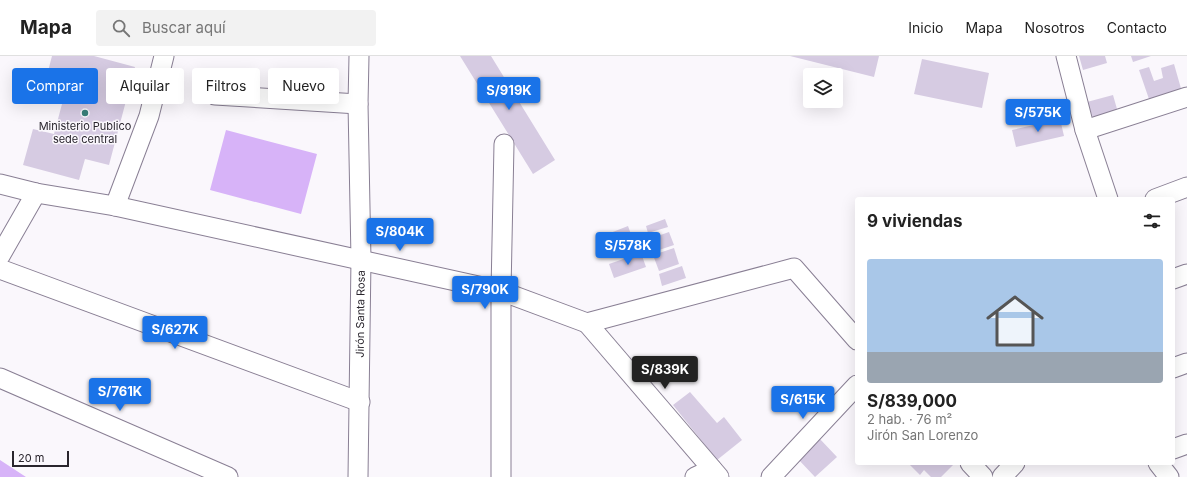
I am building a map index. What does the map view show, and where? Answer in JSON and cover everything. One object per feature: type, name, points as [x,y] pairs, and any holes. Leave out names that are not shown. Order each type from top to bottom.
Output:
[{"type":"street","points":[[114,206],[149,116],[164,56]]},
{"type":"street","name":"Jirón Santa Rosa","points":[[358,477],[361,259],[358,104],[360,56]]},
{"type":"street","points":[[1066,56],[1085,130],[1107,197]]},
{"type":"street","points":[[1085,130],[1187,97]]},
{"type":"street","points":[[260,98],[358,104]]},
{"type":"street","points":[[501,477],[501,291],[504,144]]},
{"type":"street","points":[[0,184],[114,206],[361,259],[501,291],[587,323],[716,473],[695,477]]},
{"type":"street","points":[[1160,197],[1187,187]]},
{"type":"street","points":[[0,256],[36,192]]},
{"type":"street","points":[[587,323],[794,268],[855,338]]},
{"type":"street","points":[[0,269],[360,402]]},
{"type":"street","points":[[1175,278],[1187,274]]},
{"type":"street","points":[[1175,367],[1187,363]]},
{"type":"street","points":[[0,378],[228,477]]},
{"type":"street","points":[[771,477],[855,387]]},
{"type":"street","points":[[1175,448],[1187,444]]},
{"type":"street","points":[[972,465],[983,477]]},
{"type":"street","points":[[1002,477],[1013,465]]},
{"type":"street","points":[[1160,465],[1169,477]]},
{"type":"shaded area","points":[[226,130],[317,154],[301,214],[210,190]]},
{"type":"shaded area","points":[[0,460],[26,477],[0,477]]},
{"type":"building","points":[[52,56],[94,56],[135,67],[106,68],[106,104],[125,104],[109,165],[85,159],[79,180],[23,165],[33,129],[54,134],[62,104],[98,104],[98,68],[49,68]]},
{"type":"building","points":[[460,56],[491,56],[555,160],[533,174]]},
{"type":"building","points":[[790,56],[879,56],[874,77],[843,69],[843,68]]},
{"type":"building","points":[[1079,56],[1105,56],[1107,63],[1083,70]]},
{"type":"building","points":[[1131,56],[1151,56],[1133,62]]},
{"type":"building","points":[[922,59],[989,73],[982,108],[914,94]]},
{"type":"building","points":[[1174,64],[1182,92],[1150,102],[1139,70],[1149,67],[1154,81],[1163,78],[1161,68]]},
{"type":"building","points":[[1113,95],[1119,116],[1094,120],[1087,102]]},
{"type":"building","points":[[1060,119],[1064,136],[1016,147],[1012,130]]},
{"type":"building","points":[[665,219],[668,227],[648,233],[646,226]]},
{"type":"building","points":[[628,226],[632,237],[604,248],[600,237]]},
{"type":"building","points":[[669,232],[674,245],[653,252],[649,239]]},
{"type":"building","points":[[674,248],[679,264],[659,271],[653,255]]},
{"type":"building","points":[[641,253],[646,267],[614,278],[609,264]]},
{"type":"building","points":[[682,266],[686,278],[662,286],[659,274]]},
{"type":"building","points":[[690,392],[717,423],[724,417],[742,440],[717,460],[673,405]]},
{"type":"building","points":[[819,438],[837,457],[815,477],[797,458]]},
{"type":"building","points":[[910,465],[953,465],[941,477],[931,477],[924,470],[920,475]]},
{"type":"place","name":"Ministerio Publico sede central","points":[[85,113]]}]
